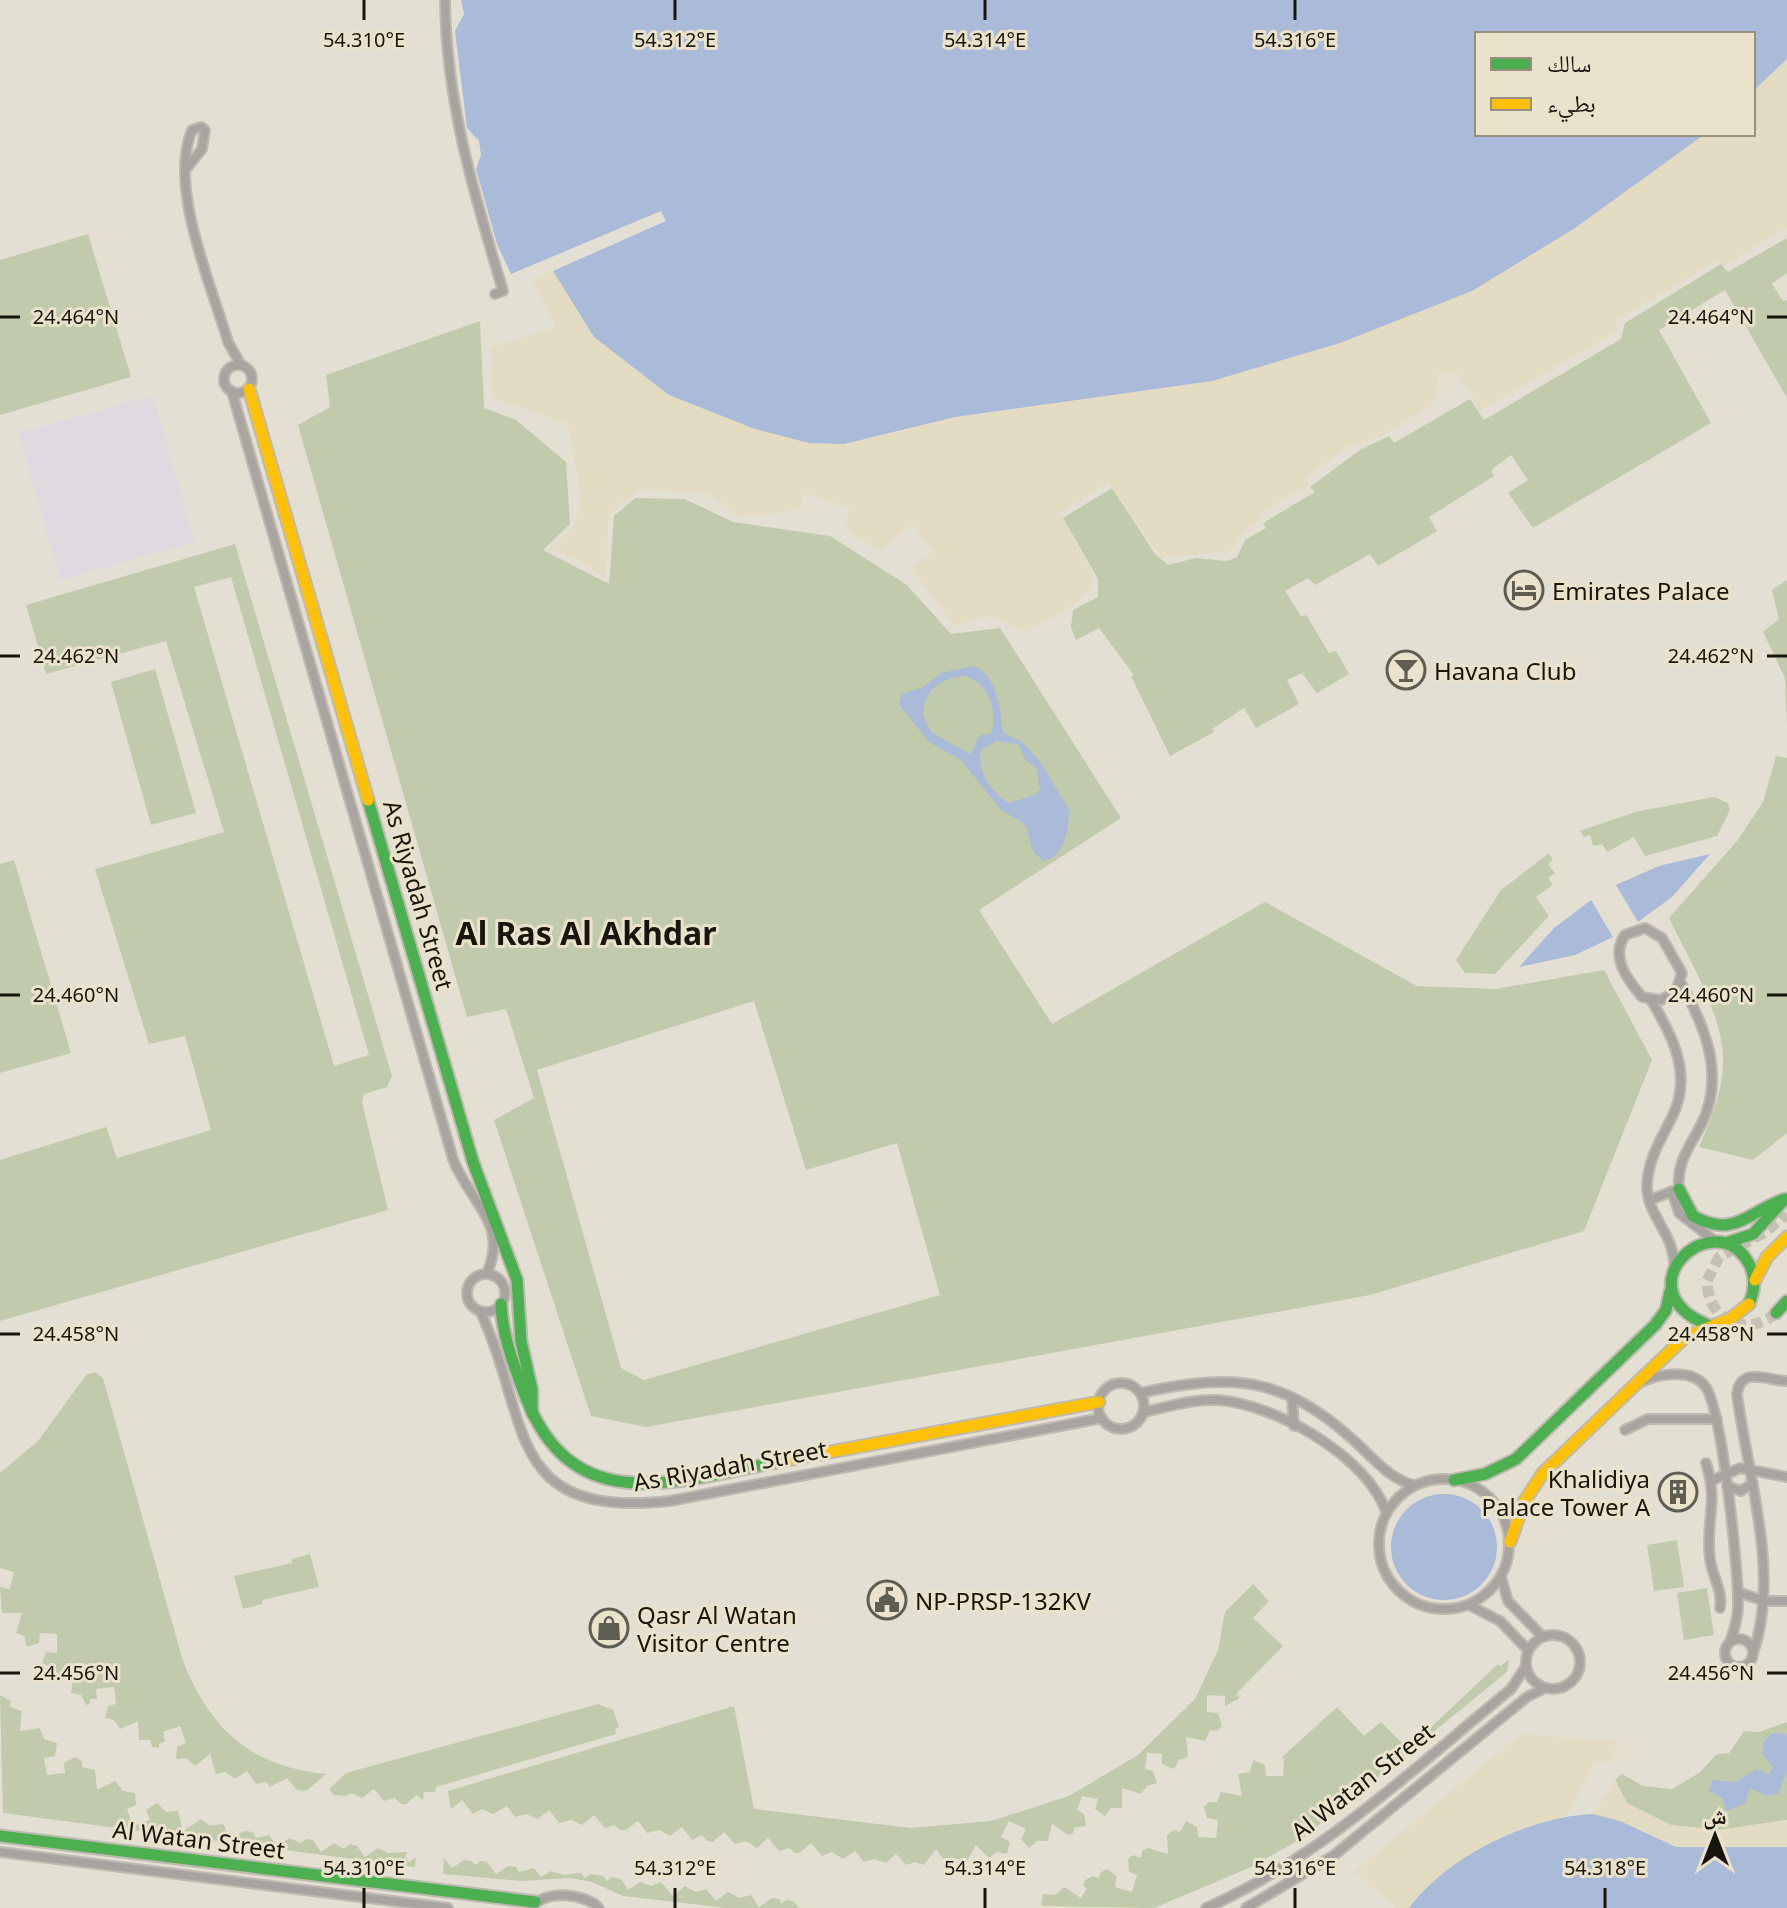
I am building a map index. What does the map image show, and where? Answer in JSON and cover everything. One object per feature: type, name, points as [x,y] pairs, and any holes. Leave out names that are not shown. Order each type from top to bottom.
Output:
[{"type":"street","points":[[445,0],[452,102],[465,165],[503,291],[495,294]]},
{"type":"street","points":[[187,168],[183,179],[189,212],[228,342],[241,365],[252,373],[249,389],[232,392],[224,382],[228,369],[228,342]]},
{"type":"street","points":[[228,369],[241,365]]},
{"type":"street","name":"As Riyadah Street","points":[[249,389],[473,1162],[517,1280],[521,1341],[532,1390],[532,1413]]},
{"type":"street","name":"As Riyadah Street","points":[[232,392],[453,1159],[495,1236],[495,1254],[487,1273]]},
{"type":"street","points":[[1681,983],[1669,997],[1651,1000],[1642,997],[1619,962],[1620,943],[1633,930],[1645,928],[1662,938],[1682,973],[1681,983],[1704,1028],[1712,1070],[1708,1108],[1683,1156],[1676,1190],[1682,1216],[1746,1259],[1754,1284]]},
{"type":"street","points":[[1140,1393],[1220,1379],[1253,1383],[1292,1398],[1338,1426],[1390,1475],[1415,1485],[1496,1470],[1532,1446],[1655,1325],[1666,1310],[1674,1267],[1671,1243],[1649,1200],[1653,1151],[1674,1115],[1681,1084],[1675,1046],[1651,1000]]},
{"type":"street","points":[[1676,1190],[1689,1212],[1715,1227],[1738,1225],[1786,1198]]},
{"type":"street","points":[[1649,1200],[1676,1190]]},
{"type":"street","points":[[1674,1267],[1694,1246],[1753,1234],[1786,1198]]},
{"type":"street","points":[[1670,1288],[1680,1310],[1692,1321],[1708,1325],[1725,1323],[1739,1316],[1749,1304],[1754,1284],[1767,1257],[1787,1237]]},
{"type":"street","points":[[487,1273],[498,1277],[504,1287],[501,1304],[494,1310],[480,1311],[468,1301],[467,1289],[473,1278],[487,1273]]},
{"type":"street","points":[[1776,1313],[1787,1301]]},
{"type":"street","name":"As Riyadah Street","points":[[501,1304],[505,1336],[532,1413],[553,1448],[571,1465],[592,1478],[630,1486],[1099,1402]]},
{"type":"street","name":"As Riyadah Street","points":[[480,1311],[519,1432],[530,1453],[564,1487],[607,1503],[670,1501],[1102,1418]]},
{"type":"street","points":[[1415,1485],[1386,1512],[1378,1546],[1383,1570],[1396,1589],[1430,1608],[1469,1605],[1481,1598],[1501,1577],[1524,1502],[1536,1481],[1685,1337],[1708,1325]]},
{"type":"street","points":[[1637,1383],[1661,1376],[1695,1378],[1704,1385],[1717,1419],[1738,1592],[1736,1623],[1725,1655],[1734,1666],[1747,1664],[1753,1653],[1764,1601],[1752,1472],[1738,1387],[1750,1376],[1787,1381]]},
{"type":"street","points":[[1114,1385],[1131,1386],[1140,1393],[1144,1412],[1136,1424],[1125,1429],[1113,1428],[1102,1418],[1099,1402],[1104,1391],[1114,1385]]},
{"type":"street","points":[[1292,1398],[1294,1426]]},
{"type":"street","points":[[1144,1412],[1217,1400],[1250,1406],[1294,1426],[1356,1466],[1377,1490],[1386,1512]]},
{"type":"street","points":[[1625,1430],[1648,1419],[1717,1419]]},
{"type":"street","points":[[1706,1463],[1714,1512],[1710,1559],[1718,1585],[1720,1608]]},
{"type":"street","points":[[1727,1482],[1736,1469],[1787,1477]]},
{"type":"street","points":[[1454,1480],[1489,1496],[1504,1517],[1510,1542]]},
{"type":"street","points":[[1711,1481],[1727,1482],[1741,1491],[1753,1483]]},
{"type":"street","points":[[1501,1577],[1508,1601],[1543,1637],[1567,1639],[1577,1649],[1581,1663],[1576,1677],[1566,1687],[1545,1688],[1532,1680],[1526,1666],[1528,1650],[1543,1637]]},
{"type":"street","points":[[1718,1585],[1735,1581]]},
{"type":"street","points":[[1738,1592],[1764,1601],[1787,1601]]},
{"type":"street","points":[[1469,1605],[1500,1621],[1528,1650]]},
{"type":"street","points":[[1730,1642],[1743,1639],[1751,1644],[1753,1653]]},
{"type":"street","name":"Al Watan Street","points":[[1206,1908],[1285,1868],[1341,1829],[1511,1689],[1526,1666]]},
{"type":"street","name":"Al Watan Street","points":[[1246,1908],[1333,1856],[1521,1701],[1545,1688]]},
{"type":"street","name":"Al Watan Street","points":[[0,1836],[534,1905]]},
{"type":"street","name":"Al Watan Street","points":[[0,1852],[448,1908]]},
{"type":"street","points":[[534,1905],[550,1895],[585,1900],[599,1908]]},
{"type":"shaded area","points":[[153,395],[195,542],[60,580],[18,433]]},
{"type":"green space","points":[[88,234],[131,377],[0,415],[0,260]]},
{"type":"green space","points":[[1787,238],[1787,273],[1772,284],[1783,301],[1787,300],[1787,398],[1725,290],[1659,330],[1711,423],[1533,528],[1508,493],[1528,480],[1511,455],[1491,470],[1494,476],[1429,517],[1437,531],[1378,566],[1370,554],[1315,585],[1308,578],[1285,591],[1301,616],[1306,615],[1329,653],[1336,651],[1349,674],[1317,693],[1302,673],[1287,680],[1299,704],[1256,728],[1244,708],[1212,729],[1214,732],[1170,756],[1131,676],[1134,675],[1099,628],[1076,640],[1071,627],[1073,610],[1098,597],[1098,579],[1063,518],[1112,488],[1155,554],[1168,565],[1196,558],[1227,561],[1237,557],[1245,540],[1266,528],[1263,523],[1315,492],[1310,487],[1360,450],[1389,436],[1394,443],[1470,399],[1484,420],[1621,339],[1625,323],[1721,264],[1728,272]]},
{"type":"green space","points":[[480,321],[484,408],[516,420],[566,462],[570,524],[543,550],[609,584],[614,516],[635,498],[685,499],[733,522],[830,536],[907,585],[951,634],[1000,628],[1121,818],[979,910],[1052,1024],[1265,902],[1417,986],[1496,989],[1604,970],[1652,1060],[1584,1231],[1370,1295],[646,1427],[591,1416],[494,1120],[534,1098],[506,1009],[467,1017],[298,425],[330,407],[326,375]],"holes":[[[754,1001],[806,1170],[897,1143],[940,1295],[644,1380],[621,1368],[537,1070]]]},
{"type":"green space","points":[[235,544],[392,1076],[387,1087],[364,1094],[362,1102],[388,1210],[0,1321],[0,1160],[106,1127],[117,1158],[211,1130],[185,1036],[149,1044],[95,869],[224,832],[166,641],[46,674],[26,605]],"holes":[[[231,577],[369,1055],[334,1066],[194,587]]]},
{"type":"green space","points":[[1787,580],[1787,726],[1785,678],[1763,632],[1779,619],[1772,590]]},
{"type":"green space","points":[[155,669],[196,813],[151,825],[111,682]]},
{"type":"green space","points":[[1776,756],[1787,758],[1787,1133],[1753,1160],[1699,1147],[1718,1096],[1722,1046],[1712,1008],[1669,918],[1737,841],[1763,802]]},
{"type":"green space","points":[[1714,797],[1728,803],[1730,810],[1717,836],[1645,856],[1634,837],[1607,852],[1602,844],[1593,846],[1590,835],[1584,837],[1580,831],[1635,812]]},
{"type":"green space","points":[[1549,853],[1553,860],[1548,864],[1555,873],[1548,878],[1553,885],[1536,897],[1549,916],[1495,974],[1465,973],[1456,960],[1501,890]]},
{"type":"green space","points":[[14,860],[71,1053],[0,1073],[0,864]]},
{"type":"green space","points":[[95,1372],[103,1378],[183,1661],[194,1685],[220,1725],[255,1753],[299,1770],[326,1774],[306,1791],[297,1790],[287,1778],[270,1787],[266,1782],[256,1784],[247,1771],[235,1779],[225,1772],[216,1774],[210,1754],[195,1766],[186,1758],[176,1759],[177,1747],[186,1743],[180,1726],[163,1732],[165,1741],[159,1744],[159,1748],[152,1747],[150,1740],[139,1740],[138,1721],[120,1729],[114,1720],[105,1718],[108,1706],[116,1704],[114,1687],[96,1689],[97,1699],[90,1699],[90,1704],[86,1705],[81,1695],[71,1693],[74,1673],[55,1677],[51,1667],[42,1663],[46,1652],[57,1653],[57,1634],[40,1633],[39,1643],[27,1647],[24,1636],[16,1633],[22,1613],[2,1613],[0,1587],[10,1589],[14,1572],[0,1568],[0,1473],[38,1441],[86,1375]]},
{"type":"green space","points":[[1677,1540],[1684,1587],[1654,1591],[1647,1545]]},
{"type":"green space","points":[[310,1554],[319,1587],[262,1600],[262,1604],[243,1609],[234,1576],[292,1563],[292,1559]]},
{"type":"green space","points":[[1253,1584],[1269,1601],[1253,1618],[1283,1646],[1236,1694],[1240,1698],[1225,1706],[1225,1696],[1207,1695],[1207,1712],[1218,1713],[1222,1726],[1218,1731],[1210,1730],[1205,1741],[1186,1737],[1188,1757],[1179,1760],[1174,1769],[1162,1764],[1162,1754],[1147,1753],[1145,1769],[1153,1771],[1157,1783],[1147,1786],[1141,1794],[1122,1788],[1122,1808],[1111,1808],[1105,1816],[1095,1809],[1098,1799],[1082,1796],[1077,1810],[1084,1814],[1086,1826],[1075,1827],[1073,1833],[1068,1835],[1052,1824],[1048,1841],[1037,1841],[1029,1848],[1021,1839],[1026,1829],[1009,1821],[1001,1837],[1010,1842],[1007,1854],[997,1852],[989,1858],[976,1845],[967,1861],[957,1859],[947,1864],[936,1849],[924,1865],[915,1862],[906,1865],[896,1854],[886,1863],[874,1859],[864,1862],[855,1851],[843,1859],[832,1852],[822,1856],[811,1843],[799,1853],[794,1853],[790,1848],[779,1851],[768,1838],[757,1848],[746,1841],[735,1844],[724,1832],[713,1842],[702,1835],[692,1840],[682,1827],[670,1836],[659,1830],[647,1833],[638,1821],[626,1830],[614,1825],[605,1828],[594,1815],[582,1825],[571,1820],[559,1823],[549,1810],[538,1819],[526,1814],[515,1817],[507,1806],[493,1814],[482,1809],[473,1814],[462,1800],[451,1809],[448,1791],[734,1706],[754,1809],[911,1828],[991,1821],[1069,1796],[1138,1755],[1195,1699],[1218,1650],[1225,1612]]},
{"type":"green space","points":[[1707,1588],[1714,1635],[1684,1640],[1677,1593]]},
{"type":"green space","points":[[1509,1660],[1507,1672],[1304,1837],[1249,1868],[1154,1908],[1041,1906],[1043,1894],[1055,1895],[1064,1887],[1081,1898],[1087,1888],[1083,1886],[1085,1880],[1093,1876],[1099,1878],[1101,1872],[1107,1869],[1117,1876],[1115,1887],[1132,1892],[1137,1875],[1129,1872],[1128,1859],[1133,1855],[1141,1858],[1142,1851],[1148,1848],[1168,1854],[1167,1835],[1173,1830],[1180,1832],[1186,1821],[1197,1827],[1198,1837],[1216,1838],[1218,1820],[1207,1818],[1204,1807],[1209,1802],[1217,1802],[1221,1792],[1242,1796],[1238,1774],[1250,1772],[1253,1760],[1265,1765],[1266,1776],[1283,1776],[1284,1759],[1281,1758],[1337,1707],[1364,1736],[1381,1722],[1408,1749],[1498,1664],[1500,1666]]},
{"type":"green space","points":[[0,1695],[11,1701],[10,1707],[22,1711],[20,1731],[40,1728],[44,1739],[57,1743],[55,1756],[44,1758],[47,1775],[65,1773],[64,1763],[75,1757],[82,1761],[82,1767],[95,1770],[97,1790],[115,1781],[123,1791],[135,1793],[136,1805],[127,1809],[133,1826],[150,1820],[146,1810],[157,1803],[166,1812],[178,1811],[183,1831],[201,1819],[210,1826],[223,1824],[231,1839],[244,1831],[253,1832],[256,1838],[269,1835],[278,1847],[289,1838],[301,1843],[306,1839],[313,1840],[321,1852],[334,1843],[344,1849],[350,1844],[357,1846],[365,1857],[378,1848],[388,1853],[407,1852],[405,1856],[409,1862],[416,1857],[415,1867],[3,1813]]},
{"type":"green space","points":[[598,1704],[613,1710],[619,1727],[615,1729],[616,1734],[436,1787],[435,1792],[424,1792],[423,1801],[417,1795],[406,1804],[401,1804],[395,1798],[384,1801],[374,1789],[362,1798],[351,1793],[334,1795],[329,1789],[346,1773]]},
{"type":"green space","points":[[1787,1722],[1787,1820],[1719,1830],[1671,1825],[1627,1803],[1615,1780],[1622,1774],[1643,1786],[1672,1789],[1699,1773],[1717,1754],[1729,1753],[1744,1731],[1759,1732]]},
{"type":"green space","points":[[444,1858],[452,1868],[464,1860],[472,1861],[475,1865],[480,1861],[487,1862],[496,1874],[508,1866],[516,1867],[519,1872],[534,1868],[541,1877],[551,1871],[564,1875],[581,1873],[585,1878],[590,1874],[603,1876],[607,1881],[612,1877],[621,1879],[628,1890],[640,1882],[651,1886],[661,1882],[673,1896],[685,1886],[696,1892],[706,1889],[716,1901],[728,1892],[739,1898],[751,1895],[759,1907],[772,1898],[779,1899],[782,1904],[786,1900],[794,1901],[799,1908],[726,1908],[623,1896],[592,1882],[570,1878],[521,1881],[443,1874]]},
{"type":"sand","points":[[1787,59],[1787,227],[1724,266],[1716,261],[1616,321],[1618,331],[1479,411],[1470,389],[1460,381],[1459,374],[1439,374],[1434,403],[1383,436],[1347,447],[1307,477],[1309,484],[1260,513],[1257,523],[1243,532],[1232,551],[1161,558],[1108,483],[1060,514],[1093,573],[1091,587],[1074,604],[1025,633],[989,615],[955,626],[910,568],[933,552],[913,524],[881,550],[855,536],[845,525],[849,508],[805,493],[798,509],[769,515],[737,515],[709,494],[640,489],[609,514],[605,579],[579,560],[549,549],[574,527],[581,496],[568,424],[493,398],[491,347],[556,327],[532,281],[553,271],[594,337],[669,395],[809,443],[844,444],[955,417],[1212,381],[1472,291],[1575,228],[1702,136],[1755,136],[1755,89]]},
{"type":"sand","points":[[1521,1734],[1617,1741],[1612,1762],[1595,1762],[1566,1817],[1522,1831],[1459,1862],[1409,1908],[1395,1908],[1354,1871]]},
{"type":"sand","points":[[1615,1780],[1627,1803],[1670,1825],[1719,1830],[1787,1820],[1787,1847],[1676,1847],[1620,1821],[1593,1814]]},
{"type":"water","points":[[461,0],[1787,0],[1787,59],[1755,89],[1755,32],[1475,32],[1475,136],[1702,136],[1575,228],[1472,291],[1340,343],[1212,381],[955,417],[844,444],[809,443],[755,429],[669,395],[594,337],[553,271],[666,221],[661,211],[511,274],[497,244],[476,169],[481,155],[479,141],[467,128],[455,31],[464,14]]},
{"type":"water","points":[[974,666],[982,670],[993,685],[1003,732],[1023,743],[1039,760],[1069,809],[1064,841],[1050,859],[1043,861],[1033,851],[1025,824],[1001,810],[961,760],[929,742],[899,704],[902,694],[923,687],[941,673]],"holes":[[[964,676],[980,684],[990,699],[993,716],[991,734],[980,735],[970,754],[931,732],[923,715],[926,699],[935,687]],[[996,741],[1018,744],[1025,760],[1036,767],[1040,788],[1035,795],[1009,803],[991,787],[983,773],[980,758],[981,750]]]},
{"type":"water","points":[[1710,854],[1672,897],[1638,922],[1616,885],[1659,866]]},
{"type":"water","points":[[1591,900],[1613,937],[1575,955],[1519,967],[1554,928]]},
{"type":"water","points":[[1444,1494],[1464,1498],[1482,1509],[1493,1527],[1497,1547],[1493,1567],[1482,1585],[1464,1596],[1444,1600],[1424,1596],[1406,1585],[1395,1567],[1391,1547],[1395,1527],[1406,1509],[1424,1498]]},
{"type":"water","points":[[1783,1733],[1787,1736],[1787,1772],[1778,1794],[1768,1796],[1750,1788],[1745,1804],[1726,1811],[1722,1798],[1709,1791],[1713,1780],[1736,1782],[1756,1769],[1769,1774],[1773,1767],[1762,1753],[1764,1742],[1771,1734]]},
{"type":"water","points":[[1593,1814],[1620,1821],[1676,1847],[1787,1847],[1787,1908],[1409,1908],[1445,1872],[1491,1843],[1542,1823]]},
{"type":"tunnel","points":[[1776,1313],[1753,1324],[1741,1325],[1730,1321],[1714,1306],[1707,1281],[1719,1257],[1764,1233],[1787,1214]]},
{"type":"traffic: fast","points":[[368,800],[473,1162],[517,1280],[521,1341],[532,1390],[532,1413]]},
{"type":"traffic: fast","points":[[1679,1189],[1693,1216],[1720,1225],[1740,1221],[1785,1199]]},
{"type":"traffic: fast","points":[[1726,1243],[1753,1234],[1784,1200]]},
{"type":"traffic: fast","points":[[1708,1325],[1683,1310],[1672,1292],[1673,1274],[1682,1258],[1697,1247],[1715,1242],[1733,1246],[1748,1262],[1754,1283],[1749,1304]]},
{"type":"traffic: fast","points":[[1454,1480],[1485,1474],[1516,1459],[1655,1325],[1666,1310],[1670,1292]]},
{"type":"traffic: fast","points":[[1776,1313],[1787,1301]]},
{"type":"traffic: fast","points":[[501,1304],[511,1357],[542,1431],[568,1459],[598,1476],[631,1483],[668,1482],[787,1460]]},
{"type":"traffic: fast","points":[[0,1836],[535,1902]]},
{"type":"traffic: slow","points":[[249,389],[368,800]]},
{"type":"traffic: slow","points":[[1755,1280],[1767,1257],[1787,1237]]},
{"type":"traffic: slow","points":[[1510,1542],[1524,1502],[1543,1473],[1685,1337],[1730,1319],[1749,1304]]},
{"type":"traffic: slow","points":[[787,1460],[1099,1402]]},
{"type":"place","name":"Emirates Palace","points":[[1524,590]]},
{"type":"place","name":"Havana Club","points":[[1406,670]]},
{"type":"place","name":"Khalidiya Palace Tower A","points":[[1678,1492]]},
{"type":"place","name":"NP-PRSP-132KV","points":[[887,1600]]},
{"type":"place","name":"Qasr Al Watan Visitor Centre","points":[[609,1628]]},
{"type":"district","name":"Al Ras Al Akhdar","points":[[586,932]]}]
